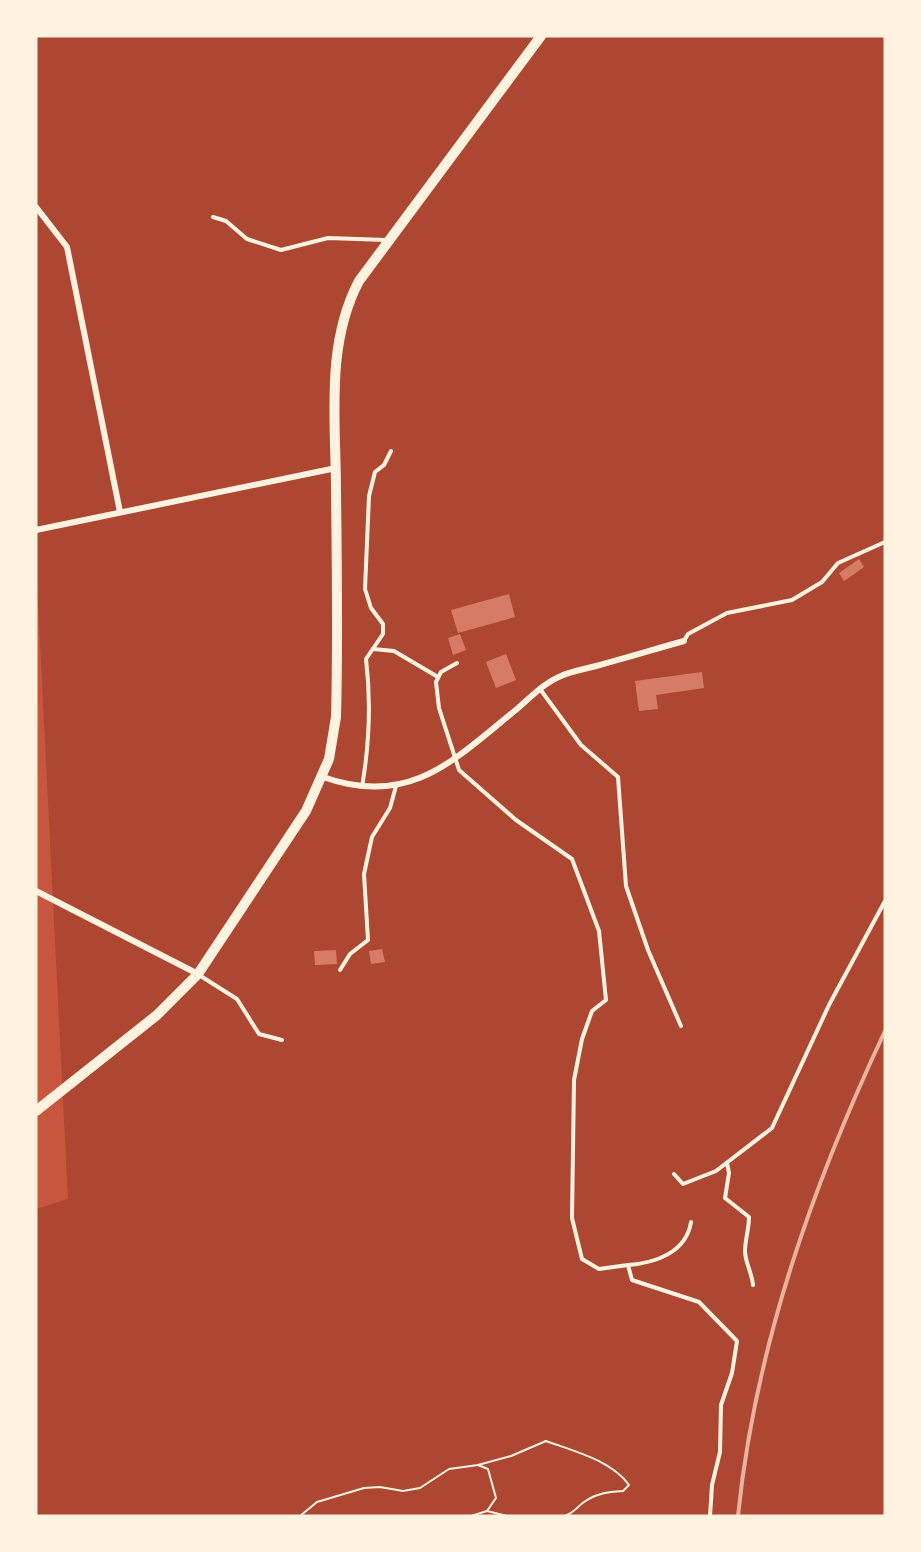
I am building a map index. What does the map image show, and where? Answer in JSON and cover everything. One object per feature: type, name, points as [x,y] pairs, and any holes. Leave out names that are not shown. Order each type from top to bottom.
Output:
[{"type":"main road","points":[[36,1111],[157,1015],[198,974],[294,833],[323,777],[329,759],[336,717],[336,360],[339,328],[358,280],[541,36]]},
{"type":"street","points":[[36,207],[67,247],[120,512]]},
{"type":"street","points":[[36,530],[336,468]]},
{"type":"street","points":[[323,777],[351,787],[362,788],[396,786],[422,778],[457,758],[540,690],[561,676],[684,641]]},
{"type":"street","points":[[36,891],[198,974]]},
{"type":"lane","points":[[213,217],[226,221],[247,239],[281,250],[328,238],[387,240]]},
{"type":"lane","points":[[362,788],[366,765],[369,685],[366,659],[383,634],[383,624],[371,608],[366,588],[369,496],[375,472],[384,465],[391,451]]},
{"type":"lane","points":[[684,641],[688,634],[727,613],[792,600],[822,582],[838,563],[885,542]]},
{"type":"lane","points":[[374,649],[394,651],[438,677]]},
{"type":"lane","points":[[457,663],[441,672],[436,682],[439,708],[459,770],[516,820],[572,859],[599,930],[606,1000],[592,1011],[582,1039],[574,1080],[572,1218],[582,1259],[599,1269],[650,1263],[666,1257],[689,1233],[691,1222]]},
{"type":"lane","points":[[540,690],[582,745],[618,777],[626,886],[648,951],[681,1026]]},
{"type":"lane","points":[[340,970],[350,954],[368,940],[364,874],[372,837],[390,808],[396,786]]},
{"type":"lane","points":[[674,1174],[682,1184],[716,1171],[772,1128],[829,1005],[885,901]]},
{"type":"lane","points":[[198,974],[237,999],[259,1034],[282,1040]]},
{"type":"lane","points":[[727,1163],[729,1173],[725,1198],[749,1217],[745,1252],[752,1270],[753,1284]]},
{"type":"lane","points":[[628,1265],[632,1280],[699,1302],[737,1341],[732,1373],[721,1405],[720,1452],[712,1485],[710,1516]]},
{"type":"path","points":[[300,1516],[317,1502],[364,1488],[411,1490],[430,1484],[449,1469],[478,1465],[546,1441],[592,1459],[623,1477],[629,1485],[623,1491],[602,1492],[583,1503],[571,1514],[564,1516]]},
{"type":"path","points":[[471,1516],[487,1510],[496,1498],[493,1480],[488,1469],[478,1465]]},
{"type":"path","points":[[487,1510],[507,1516]]},
{"type":"shaded area","points":[[36,36],[885,36],[885,1516],[36,1516],[36,1209],[68,1199],[36,563]]},
{"type":"building","points":[[859,559],[864,567],[844,581],[839,573]]},
{"type":"building","points":[[509,594],[515,617],[458,633],[451,610]]},
{"type":"building","points":[[460,634],[466,650],[453,655],[448,638]]},
{"type":"building","points":[[506,654],[516,680],[496,688],[486,662]]},
{"type":"building","points":[[702,672],[704,688],[656,695],[658,709],[639,711],[635,681]]},
{"type":"building","points":[[382,949],[385,962],[371,964],[369,951]]},
{"type":"building","points":[[336,950],[337,964],[315,965],[314,951]]},
{"type":"railway","points":[[738,1516],[746,1453],[758,1390],[791,1267],[834,1148],[885,1031]]}]
